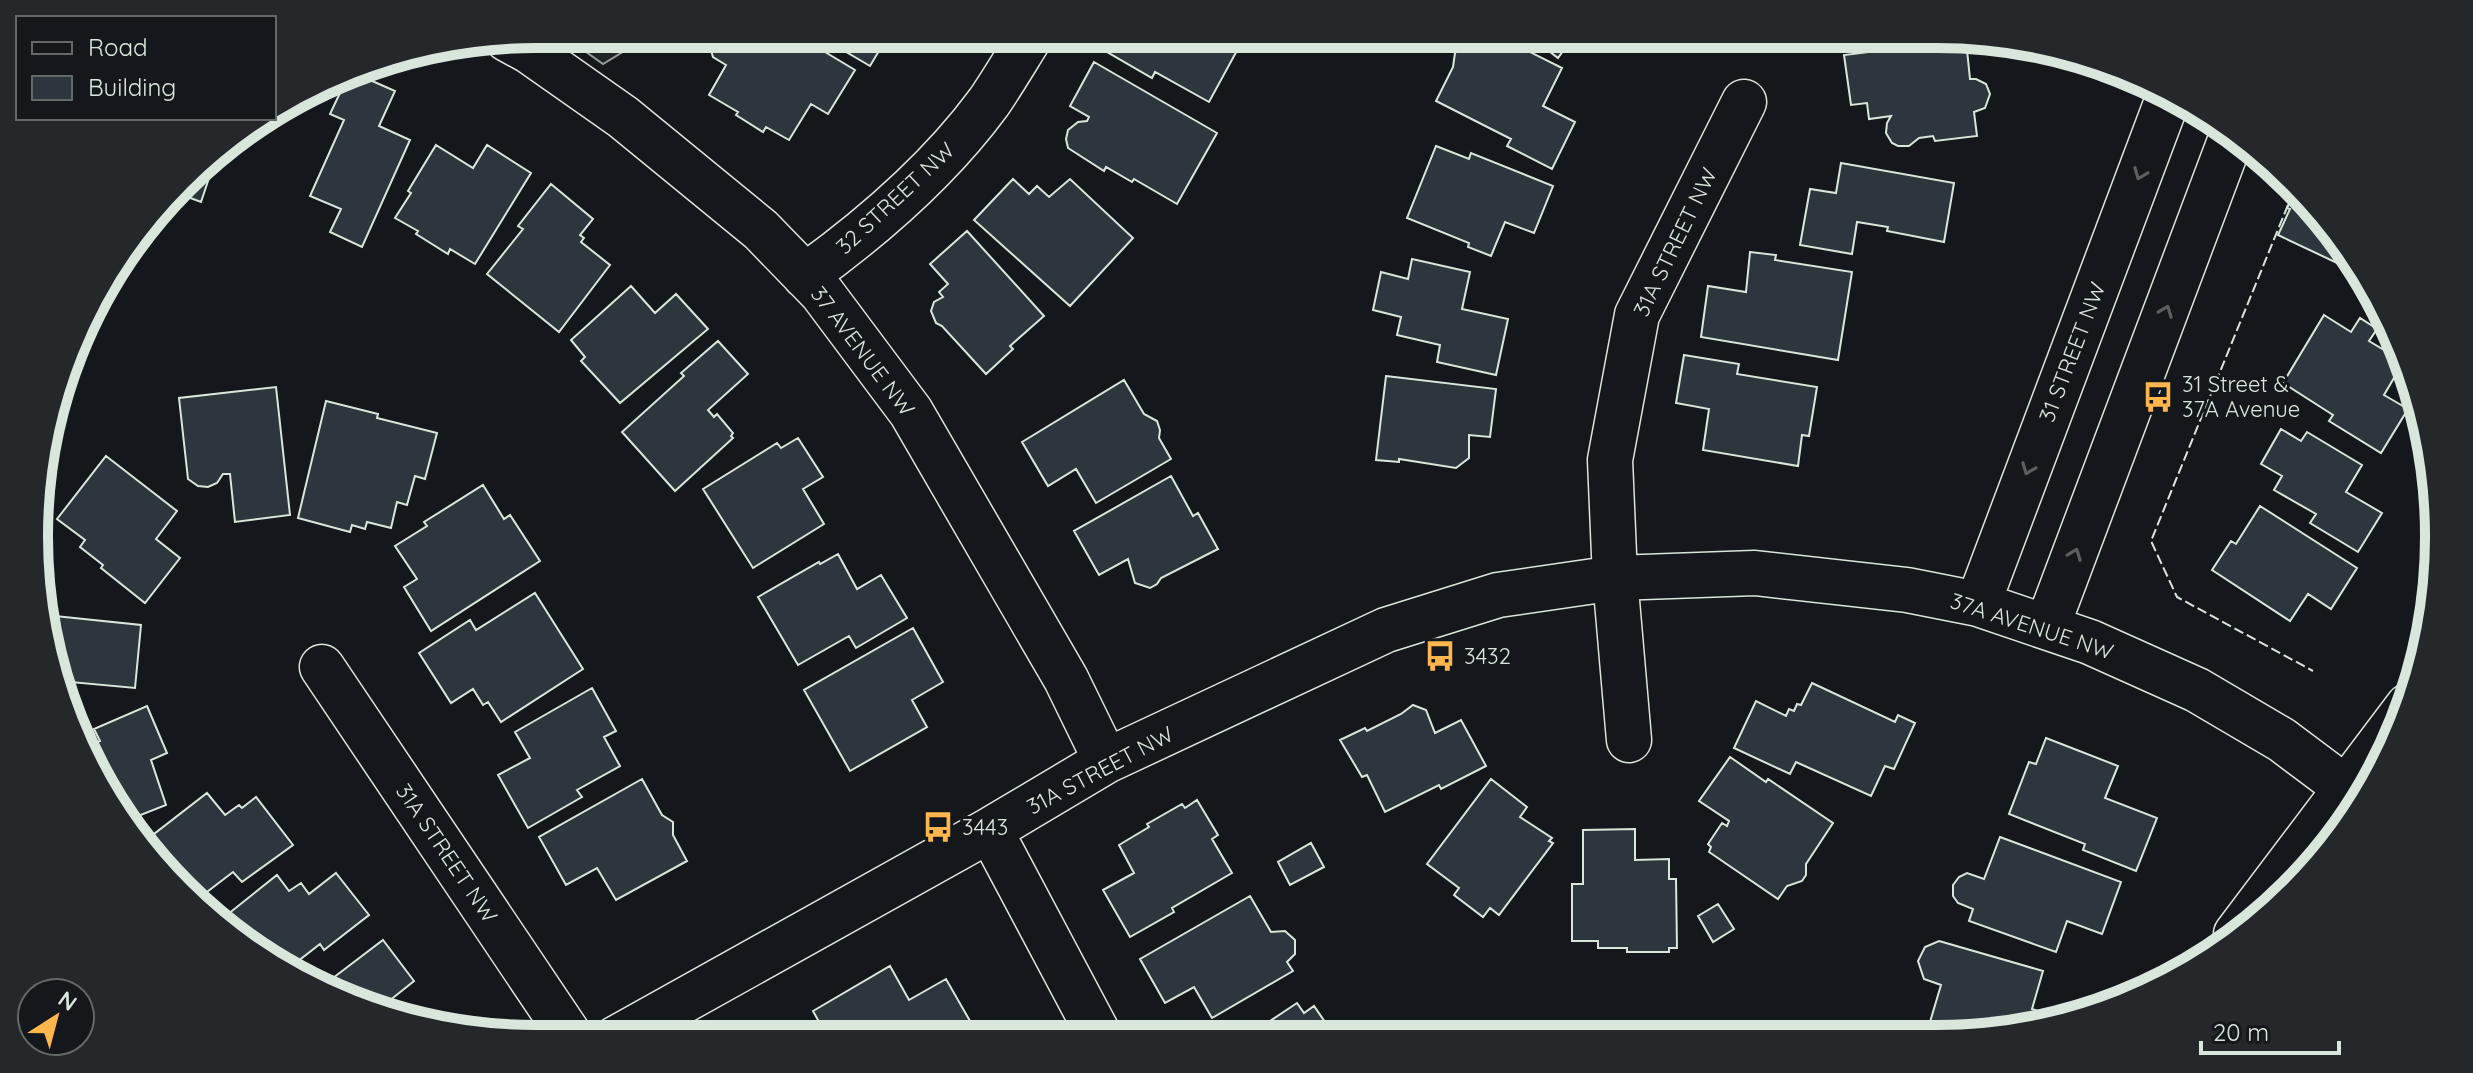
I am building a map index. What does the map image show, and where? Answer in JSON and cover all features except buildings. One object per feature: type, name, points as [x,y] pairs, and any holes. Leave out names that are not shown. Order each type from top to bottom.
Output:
[{"type":"street","name":"37 AVENUE NW","points":[[524,48],[623,117],[761,230],[822,293],[911,412],[1066,679],[1106,761]]},
{"type":"street","name":"32 STREET NW","points":[[805,276],[846,246],[941,159],[989,102],[1023,48]]},
{"type":"street","name":"31A STREET NW","points":[[1629,740],[1615,578],[1610,460],[1637,315],[1744,102]]},
{"type":"street","name":"31 STREET NW","points":[[1978,604],[2166,105]]},
{"type":"street","points":[[2047,627],[2228,145]]},
{"type":"street","name":"37A AVENUE NW","points":[[1615,578],[1755,573],[1907,590],[1978,604],[2115,652],[2197,690],[2282,740],[2353,792]]},
{"type":"street","name":"31A STREET NW","points":[[640,1025],[990,830],[1106,761],[1386,630],[1498,595],[1615,578]]},
{"type":"street","name":"31A STREET NW","points":[[322,667],[563,1025]]},
{"type":"street","points":[[2272,891],[2342,809]]},
{"type":"street","points":[[990,830],[1094,1025]]},
{"type":"shaded area","points":[[581,48],[629,48],[603,64]]},
{"type":"fence","points":[[2288,205],[2151,541],[2177,597],[2313,671]]},
{"type":"place","name":"31 Street & 37A Avenue","points":[[2158,397]]},
{"type":"place","name":"3432","points":[[1440,656]]},
{"type":"place","name":"3443","points":[[938,827]]}]
